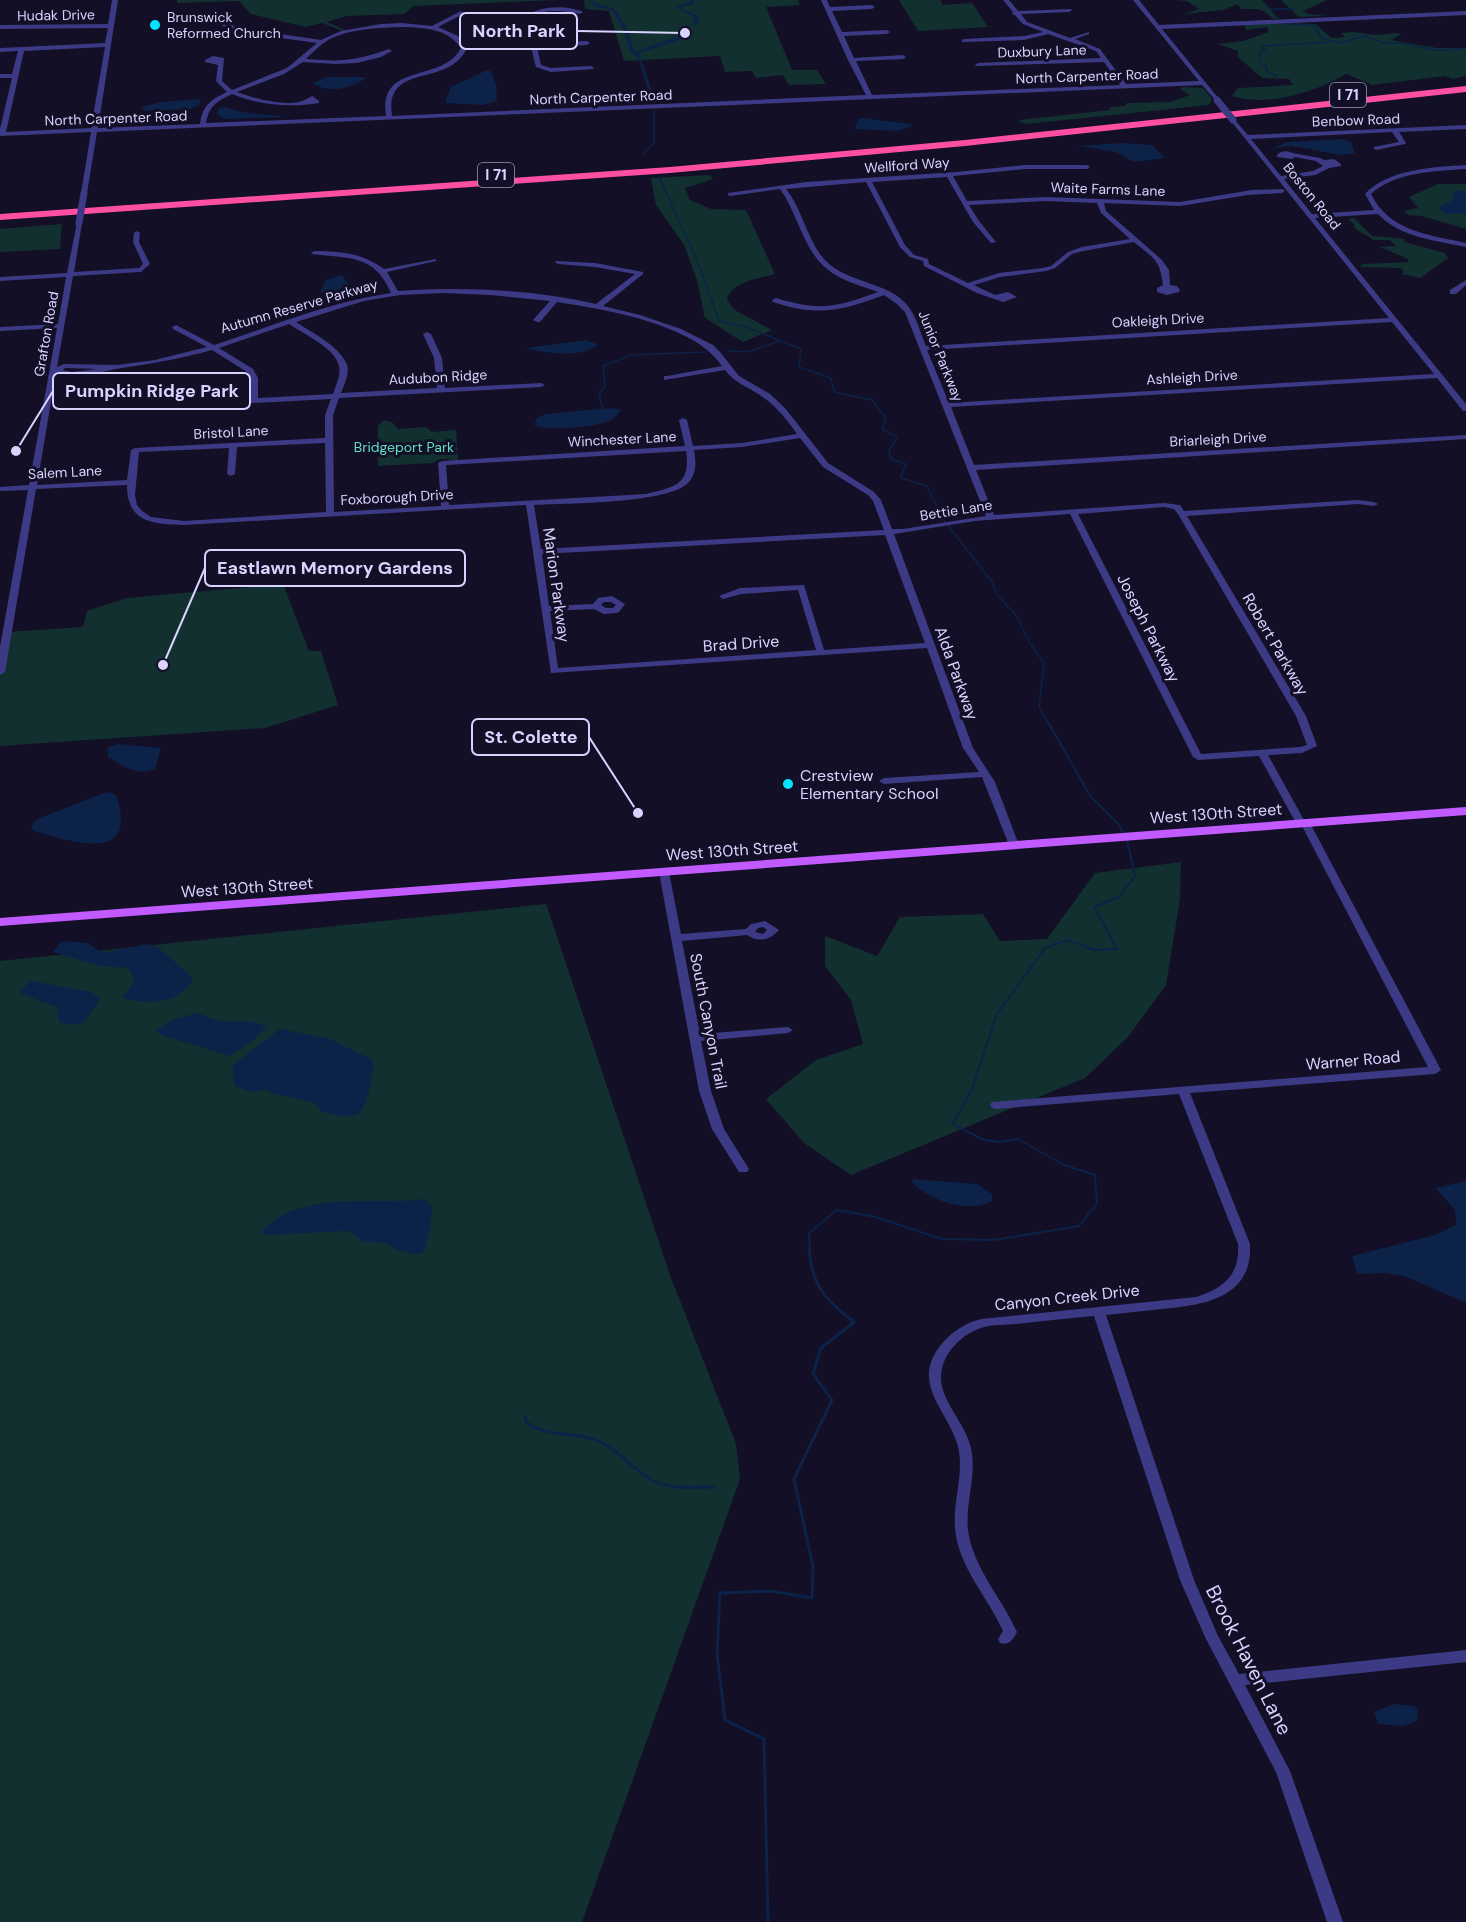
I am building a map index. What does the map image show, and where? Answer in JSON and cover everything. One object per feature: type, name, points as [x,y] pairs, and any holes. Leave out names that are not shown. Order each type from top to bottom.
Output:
[{"type":"highway","name":"I 71","points":[[0,210],[806,152],[1466,83]]},
{"type":"highway","name":"I 71","points":[[0,217],[670,170],[965,143],[1466,89]]},
{"type":"main road","name":"West 130th Street","points":[[0,922],[1303,823],[1465,814]]},
{"type":"street","name":"Grafton Road","points":[[0,672],[55,370],[116,0]]},
{"type":"street","points":[[824,0],[870,97]]},
{"type":"street","points":[[1006,0],[1014,13],[1025,23],[1094,48],[1106,60],[1124,86]]},
{"type":"street","name":"Boston Road","points":[[1136,0],[1279,177],[1286,191],[1311,216],[1466,409]]},
{"type":"street","points":[[828,9],[872,7]]},
{"type":"street","points":[[1014,13],[1069,10]]},
{"type":"street","points":[[580,12],[543,11],[529,15],[536,64],[556,70],[591,68]]},
{"type":"street","points":[[432,28],[461,13]]},
{"type":"street","points":[[1158,27],[1466,13]]},
{"type":"street","points":[[224,25],[246,31],[322,42]]},
{"type":"street","points":[[203,126],[207,107],[233,92],[282,74],[322,42],[339,33],[398,25],[432,28],[456,37],[464,48]]},
{"type":"street","name":"Hudak Drive","points":[[0,27],[111,26]]},
{"type":"street","points":[[839,34],[887,32]]},
{"type":"street","points":[[964,41],[1024,38],[1048,32]]},
{"type":"street","points":[[1070,39],[1087,33]]},
{"type":"street","points":[[464,48],[587,43]]},
{"type":"street","points":[[0,50],[108,45]]},
{"type":"street","points":[[389,118],[388,96],[394,87],[452,63],[462,54],[464,48]]},
{"type":"street","points":[[1,134],[21,49]]},
{"type":"street","points":[[302,60],[348,63],[374,58],[389,51]]},
{"type":"street","points":[[851,60],[903,57]]},
{"type":"street","name":"Duxbury Lane","points":[[978,65],[1106,60]]},
{"type":"street","points":[[220,64],[220,83],[233,92],[263,102],[299,104]]},
{"type":"street","points":[[0,76],[14,76]]},
{"type":"street","name":"North Carpenter Road","points":[[1,134],[1203,83]]},
{"type":"street","name":"Benbow Road","points":[[1247,137],[1466,127]]},
{"type":"street","points":[[1376,148],[1403,143],[1394,130]]},
{"type":"street","points":[[1279,177],[1315,173],[1325,164],[1293,155]]},
{"type":"street","name":"Wellford Way","points":[[730,194],[781,187],[949,175],[1030,166],[1087,167]]},
{"type":"street","points":[[1466,167],[1422,171],[1377,186],[1368,194],[1391,222],[1411,231],[1466,245]]},
{"type":"street","points":[[949,175],[965,203],[993,242]]},
{"type":"street","points":[[868,180],[904,248],[912,256],[926,260],[926,265],[968,285],[998,296]]},
{"type":"street","name":"Junior Parkway","points":[[781,187],[794,202],[822,262],[884,293],[907,309],[991,517]]},
{"type":"street","name":"Waite Farms Lane","points":[[965,203],[1037,199],[1186,204],[1249,193],[1286,191]]},
{"type":"street","points":[[1101,201],[1103,212],[1161,263],[1167,286]]},
{"type":"street","points":[[1311,216],[1381,212]]},
{"type":"street","points":[[0,279],[134,272],[145,268],[147,264],[136,242],[137,233]]},
{"type":"street","points":[[968,285],[999,275],[1044,270],[1053,267],[1070,253],[1082,249],[1136,240]]},
{"type":"street","points":[[314,253],[356,257],[384,271],[396,293]]},
{"type":"street","points":[[384,271],[434,260]]},
{"type":"street","points":[[558,262],[641,273],[597,307]]},
{"type":"street","points":[[1453,292],[1466,282]]},
{"type":"street","name":"Autumn Reserve Parkway","points":[[55,370],[74,366],[119,367],[162,360],[362,299],[396,293],[479,293],[555,300],[638,317],[691,337],[716,351],[736,378],[773,401],[803,435],[820,460],[834,473],[871,493],[881,506]]},
{"type":"street","points":[[776,300],[800,308],[827,310],[846,307],[884,293]]},
{"type":"street","points":[[537,320],[555,300]]},
{"type":"street","name":"Oakleigh Drive","points":[[924,348],[1395,320]]},
{"type":"street","points":[[289,321],[330,347],[339,357],[344,373],[329,415],[330,515]]},
{"type":"street","points":[[0,329],[61,326]]},
{"type":"street","points":[[176,327],[211,346],[252,373],[254,400]]},
{"type":"street","points":[[427,334],[438,358],[441,390]]},
{"type":"street","points":[[667,378],[726,367]]},
{"type":"street","name":"Ashleigh Drive","points":[[946,405],[1440,376]]},
{"type":"street","name":"Audubon Ridge","points":[[113,408],[541,384]]},
{"type":"street","points":[[1455,395],[1466,395]]},
{"type":"street","points":[[683,420],[690,449]]},
{"type":"street","name":"Winchester Lane","points":[[445,508],[442,463],[748,445],[803,435]]},
{"type":"street","name":"Briarleigh Drive","points":[[972,468],[1466,438]]},
{"type":"street","name":"Bristol Lane","points":[[135,450],[329,440]]},
{"type":"street","points":[[231,474],[233,445]]},
{"type":"street","name":"Foxborough Drive","points":[[135,450],[130,498],[134,509],[150,518],[167,522],[330,515],[662,493],[678,486],[691,476],[694,467],[690,449]]},
{"type":"street","name":"Salem Lane","points":[[0,489],[131,482]]},
{"type":"street","name":"Bettie Lane","points":[[537,552],[890,532],[991,517],[1164,505],[1177,507],[1182,514],[1358,502],[1374,504]]},
{"type":"street","name":"Marion Parkway","points":[[530,503],[554,671]]},
{"type":"street","name":"Alda Parkway","points":[[881,506],[968,748],[986,774],[1014,845]]},
{"type":"street","name":"Joseph Parkway","points":[[1072,511],[1198,757],[1262,753]]},
{"type":"street","name":"Robert Parkway","points":[[1182,514],[1300,716],[1313,743],[1307,749],[1262,753]]},
{"type":"street","points":[[723,596],[740,591],[801,587],[821,653]]},
{"type":"street","points":[[545,609],[596,606]]},
{"type":"street","name":"Brad Drive","points":[[554,671],[931,645]]},
{"type":"street","points":[[1262,753],[1303,823]]},
{"type":"street","points":[[884,781],[986,774]]},
{"type":"street","name":"Warner Road","points":[[996,1105],[1435,1070],[1303,823]]},
{"type":"street","name":"South Canyon Trail","points":[[664,872],[711,1112],[743,1169]]},
{"type":"street","points":[[676,938],[749,932]]},
{"type":"street","points":[[695,1038],[788,1030]]},
{"type":"street","name":"Canyon Creek Drive","points":[[1005,1639],[1010,1632],[1004,1617],[976,1573],[963,1540],[961,1510],[967,1478],[965,1448],[958,1427],[936,1389],[935,1369],[938,1358],[950,1341],[981,1323],[1197,1301],[1228,1287],[1241,1271],[1245,1254],[1244,1244],[1183,1090]]},
{"type":"street","name":"Brook Haven Lane","points":[[1099,1311],[1188,1581],[1212,1637],[1283,1771],[1335,1922]]},
{"type":"street","points":[[1236,1680],[1466,1656]]},
{"type":"green space","points":[[177,0],[558,0],[414,6],[404,14],[347,16],[327,22],[345,30],[343,31],[322,23],[306,27],[251,14],[239,1],[177,3]]},
{"type":"green space","points":[[584,0],[798,0],[800,5],[766,7],[792,70],[817,70],[826,84],[789,85],[783,75],[756,78],[752,71],[725,72],[720,56],[624,61],[609,11],[585,9]]},
{"type":"green space","points":[[899,0],[940,0],[943,5],[972,3],[988,27],[918,31]]},
{"type":"green space","points":[[1176,0],[1262,0],[1279,19],[1273,19],[1258,9],[1241,9],[1238,4],[1223,10],[1184,14],[1199,9],[1187,1]]},
{"type":"green space","points":[[1281,0],[1327,0],[1303,11],[1308,14],[1327,16],[1299,17]]},
{"type":"green space","points":[[1244,24],[1316,24],[1331,38],[1345,37],[1341,33],[1346,32],[1376,35],[1398,33],[1401,34],[1391,40],[1437,48],[1466,48],[1466,76],[1453,79],[1444,76],[1372,85],[1346,74],[1305,92],[1276,99],[1246,99],[1232,96],[1238,88],[1293,85],[1289,79],[1262,78],[1238,57],[1238,51],[1218,44],[1243,41],[1269,32],[1267,27],[1246,30]]},
{"type":"green space","points":[[1182,87],[1203,88],[1212,99],[1209,105],[1027,124],[1019,122],[1020,120],[1110,110],[1110,107],[1125,106],[1127,103],[1170,102],[1190,95],[1181,90]]},
{"type":"green space","points":[[710,175],[713,179],[685,188],[690,200],[711,209],[746,210],[775,274],[740,284],[727,299],[733,309],[772,330],[743,342],[705,318],[697,280],[684,245],[656,205],[651,178]]},
{"type":"green space","points":[[1438,184],[1466,184],[1466,229],[1422,216],[1408,215],[1404,211],[1418,208],[1409,197]]},
{"type":"green space","points":[[1354,218],[1372,236],[1405,239],[1404,242],[1445,253],[1448,258],[1420,278],[1402,274],[1404,271],[1401,268],[1361,267],[1362,264],[1408,262],[1408,259],[1380,247],[1396,246],[1390,240],[1373,240],[1358,230],[1348,219]]},
{"type":"green space","points":[[62,224],[60,249],[0,252],[0,229]]},
{"type":"green space","name":"Bridgeport Park","points":[[384,420],[392,422],[398,429],[426,427],[432,432],[456,430],[458,460],[440,459],[433,463],[378,466],[378,426]]},
{"type":"green space","points":[[283,584],[309,651],[321,651],[338,705],[265,728],[0,746],[0,672],[7,632],[83,627],[87,611],[127,598]]},
{"type":"green space","points":[[1181,862],[1180,899],[1166,985],[1128,1037],[1085,1078],[851,1175],[804,1143],[766,1099],[816,1060],[863,1044],[851,1000],[825,966],[825,936],[877,956],[900,917],[983,914],[1000,941],[1047,939],[1095,873]]},
{"type":"green space","points":[[546,904],[670,1275],[736,1444],[740,1479],[582,1922],[0,1922],[0,961]]},
{"type":"water","points":[[587,0],[615,9],[627,29],[635,52],[683,34],[684,26],[694,23],[695,18],[675,7],[694,0],[693,4],[679,8],[698,16],[699,23],[688,26],[689,34],[677,41],[639,53],[656,103],[652,103],[638,58],[630,51],[624,30],[612,10],[594,6]]},
{"type":"water","points":[[485,71],[491,71],[496,84],[497,101],[483,105],[445,103],[451,87]]},
{"type":"water","points":[[327,77],[366,78],[340,89],[326,88],[312,83]]},
{"type":"water","points":[[201,99],[198,106],[189,109],[146,111],[141,107],[160,102]]},
{"type":"water","points":[[223,107],[248,113],[288,117],[224,119],[217,114]]},
{"type":"water","points":[[858,119],[912,126],[897,131],[855,129]]},
{"type":"water","points":[[1344,139],[1351,142],[1355,153],[1341,155],[1292,146],[1272,149],[1287,142]]},
{"type":"water","points":[[1121,143],[1152,145],[1165,158],[1134,162],[1116,152],[1078,146]]},
{"type":"water","points":[[1452,191],[1466,191],[1466,214],[1446,214],[1439,209],[1439,206],[1455,200]]},
{"type":"water","points":[[342,275],[355,293],[333,300],[320,292],[326,280]]},
{"type":"water","points":[[586,340],[597,344],[584,352],[563,354],[526,348]]},
{"type":"water","points":[[610,408],[622,410],[605,423],[572,428],[549,428],[534,425],[537,418],[545,414]]},
{"type":"water","points":[[118,744],[161,748],[155,769],[136,771],[108,757],[107,748]]},
{"type":"water","points":[[107,792],[116,795],[121,817],[119,832],[111,840],[83,843],[34,831],[31,826],[37,819]]},
{"type":"water","points":[[62,941],[88,943],[103,953],[147,944],[159,948],[193,978],[180,994],[162,1001],[142,1002],[122,998],[135,980],[128,968],[100,966],[53,952]]},
{"type":"water","points":[[30,981],[92,992],[100,998],[85,1022],[74,1025],[59,1022],[57,1007],[19,993]]},
{"type":"water","points":[[197,1013],[219,1021],[253,1022],[267,1026],[254,1039],[230,1056],[161,1035],[156,1030],[175,1019]]},
{"type":"water","points":[[280,1029],[327,1038],[371,1059],[374,1064],[369,1091],[365,1104],[358,1114],[345,1117],[323,1112],[312,1102],[274,1094],[266,1089],[250,1092],[235,1086],[232,1071],[234,1064]]},
{"type":"water","points":[[912,1179],[977,1184],[992,1194],[992,1201],[972,1206],[951,1204],[930,1196],[913,1184]]},
{"type":"water","points":[[1466,1181],[1466,1303],[1407,1277],[1384,1273],[1357,1274],[1352,1256],[1435,1235],[1456,1225],[1455,1210],[1436,1188]]},
{"type":"water","points":[[424,1199],[432,1207],[430,1229],[424,1252],[416,1255],[397,1250],[386,1243],[362,1241],[354,1234],[344,1231],[265,1235],[262,1231],[278,1218],[297,1209],[317,1204]]},
{"type":"water","points":[[1393,1704],[1414,1706],[1418,1710],[1417,1721],[1403,1726],[1378,1724],[1374,1712]]},
{"type":"waterway","points":[[1278,20],[1270,9],[1294,9]]},
{"type":"waterway","points":[[1280,23],[1315,26],[1321,38],[1339,43],[1364,36],[1384,43],[1401,43],[1436,50],[1466,49]]},
{"type":"waterway","points":[[1277,80],[1277,76],[1266,71],[1267,67],[1259,62],[1260,52],[1267,51],[1261,48],[1263,46],[1330,42]]},
{"type":"waterway","points":[[644,154],[654,143],[654,110]]},
{"type":"waterway","points":[[659,177],[700,267],[719,321],[746,327],[801,349],[799,367],[831,378],[834,392],[872,400],[886,419],[882,429],[897,437],[889,451],[891,459],[906,464],[901,478],[927,486],[943,519],[992,582],[997,595],[1017,616],[1029,642],[1044,663],[1039,707],[1050,726]]},
{"type":"waterway","points":[[728,351],[747,352],[780,341]]},
{"type":"waterway","points":[[603,409],[599,394],[605,386],[603,366],[631,355],[706,352]]},
{"type":"waterway","points":[[1049,724],[1091,797],[1119,825],[1124,835]]},
{"type":"waterway","points":[[810,1250],[809,1233],[837,1210],[876,1217],[942,1239],[994,1240],[1079,1226],[1097,1203],[1095,1175],[1064,1165],[1018,1139],[999,1142],[984,1140],[953,1124],[972,1089],[997,1014],[1045,948],[1068,940],[1095,950],[1117,949],[1094,907],[1119,897],[1135,876],[1127,840]]},
{"type":"waterway","points":[[768,1922],[764,1739],[725,1720],[717,1654],[720,1593],[770,1591],[812,1598],[813,1567],[794,1479],[832,1400],[813,1374],[821,1348],[854,1322],[822,1291],[813,1273],[809,1248]]},
{"type":"waterway","points":[[525,1416],[526,1422],[542,1430],[584,1437],[602,1443],[646,1476],[661,1484],[714,1487]]},
{"type":"place","name":"Brunswick Reformed Church","points":[[155,25]]},
{"type":"place","name":"North Park","points":[[685,33]]},
{"type":"place","name":"Pumpkin Ridge Park","points":[[16,451]]},
{"type":"place","name":"Eastlawn Memory Gardens","points":[[163,665]]},
{"type":"place","name":"Crestview Elementary School","points":[[788,784]]},
{"type":"place","name":"St. Colette","points":[[638,813]]}]
